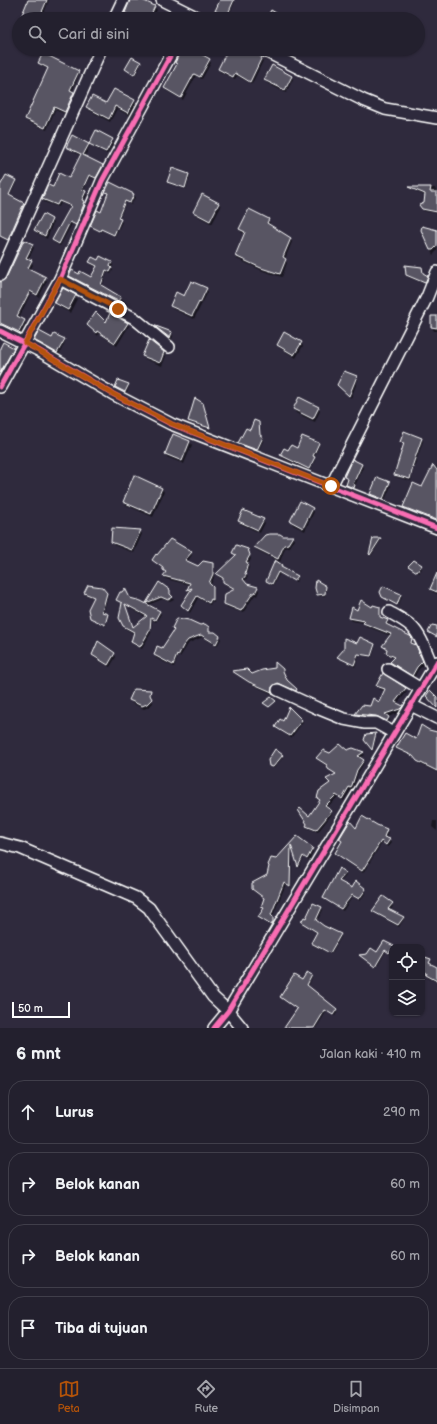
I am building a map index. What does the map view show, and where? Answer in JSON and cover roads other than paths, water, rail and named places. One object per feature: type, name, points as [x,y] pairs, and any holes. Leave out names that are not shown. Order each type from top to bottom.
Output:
[{"type":"street","points":[[117,12],[123,0]]},
{"type":"street","points":[[162,0],[184,12]]},
{"type":"street","points":[[0,275],[98,56]]},
{"type":"street","points":[[0,387],[60,279],[102,181],[170,56]]},
{"type":"street","points":[[275,56],[385,109],[437,118]]},
{"type":"street","points":[[331,486],[423,303],[437,272]]},
{"type":"street","points":[[60,279],[134,318],[169,347]]},
{"type":"street","points":[[0,331],[25,343],[113,394],[172,424],[437,528]]},
{"type":"street","points":[[214,1028],[228,1011],[435,665],[412,626],[389,612]]},
{"type":"street","points":[[388,669],[421,689]]},
{"type":"street","points":[[278,690],[344,720],[376,723],[394,733]]},
{"type":"street","points":[[411,704],[437,718]]},
{"type":"street","points":[[0,843],[20,848],[136,898],[153,914],[213,997],[228,1011],[242,1028]]}]
